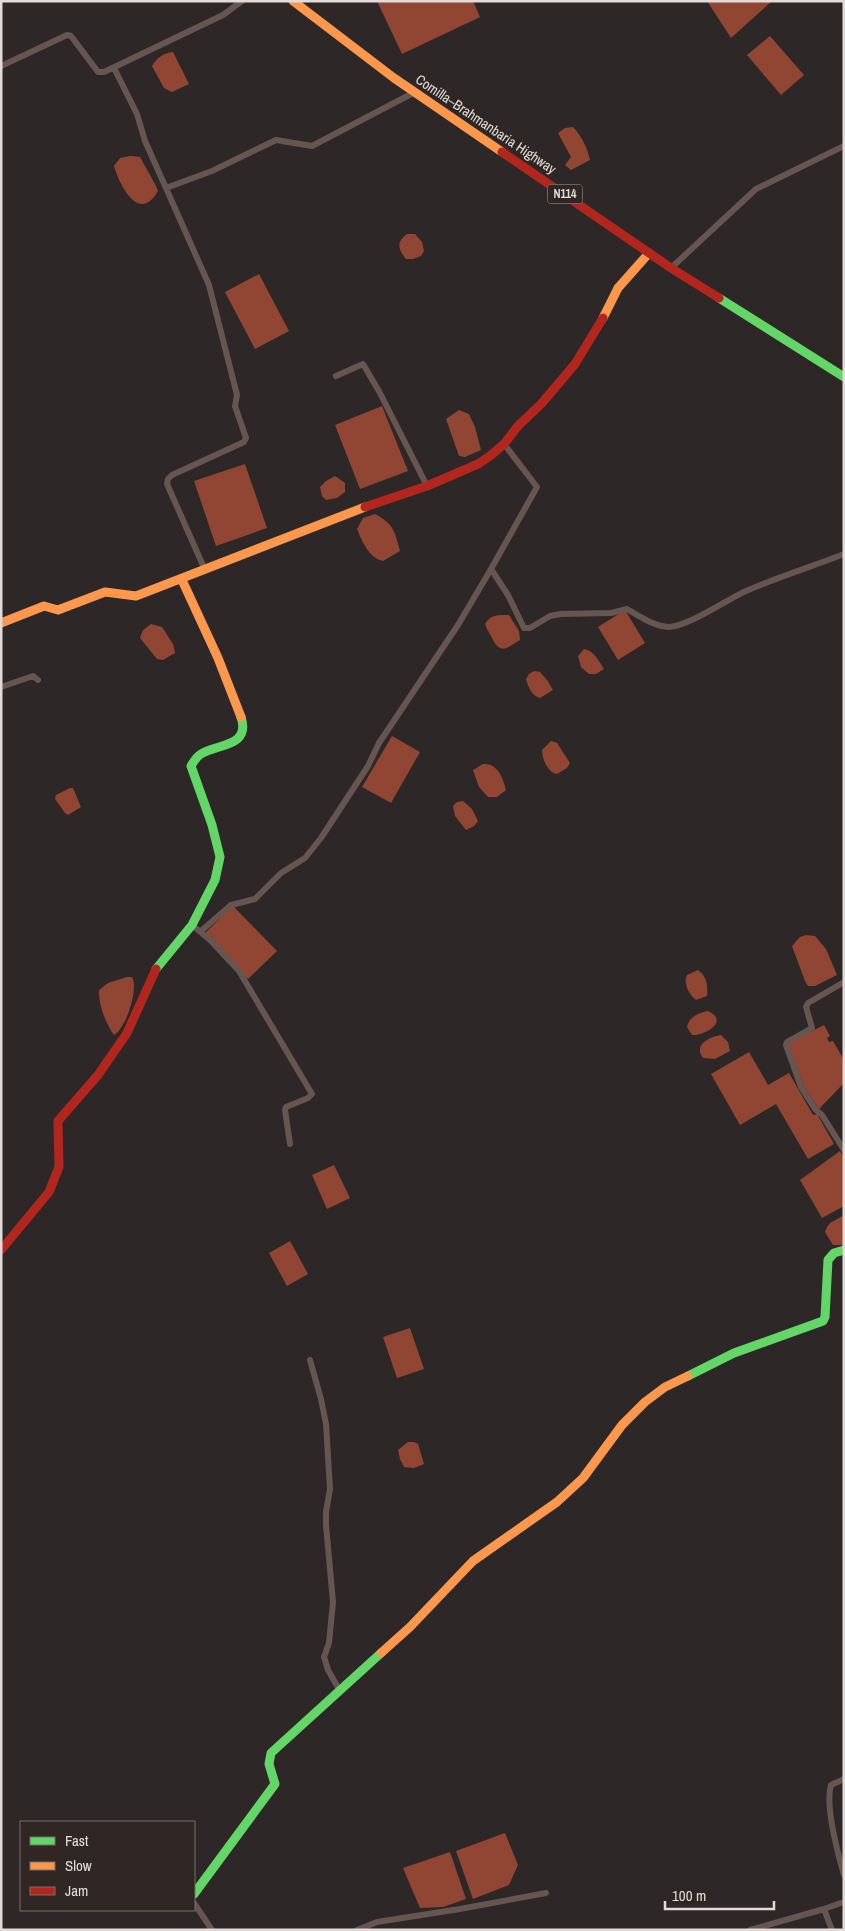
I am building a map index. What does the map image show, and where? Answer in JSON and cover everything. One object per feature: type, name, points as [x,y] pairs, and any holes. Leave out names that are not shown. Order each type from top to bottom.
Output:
[{"type":"main road","name":"Comilla–Brahmanbaria Highway","points":[[293,1],[414,92],[649,253],[844,378]]},
{"type":"main road","points":[[1,623],[44,606],[58,610],[110,591],[127,597],[136,596],[182,580],[347,513],[426,486],[478,464],[504,444],[575,364],[596,331],[618,288],[649,253]]},
{"type":"main road","points":[[1,1250],[50,1192],[59,1167],[58,1121],[98,1075],[127,1033],[158,964],[192,925],[215,880],[220,857],[212,825],[192,766],[194,758],[200,754],[234,742],[240,736],[243,727],[231,689],[207,629],[182,580]]},
{"type":"main road","points":[[195,1893],[275,1784],[268,1756],[410,1628],[473,1561],[558,1502],[583,1478],[622,1425],[645,1402],[665,1387],[734,1353],[823,1321],[825,1317],[828,1260],[834,1254],[844,1250]]},
{"type":"street","points":[[1,66],[68,35],[71,36],[98,72],[104,72],[223,15],[242,1]]},
{"type":"street","points":[[114,68],[137,114],[145,141],[209,285],[237,395],[235,406],[246,438],[244,442],[172,475],[168,479],[167,484],[204,570]]},
{"type":"street","points":[[166,188],[212,171],[276,140],[312,146],[414,92]]},
{"type":"street","points":[[671,268],[756,189],[844,146]]},
{"type":"street","points":[[336,376],[363,364],[380,393],[426,486]]},
{"type":"street","points":[[201,931],[231,905],[255,899],[281,873],[305,858],[316,845],[368,766],[379,743],[458,625],[537,487],[504,444]]},
{"type":"street","points":[[491,569],[508,595],[524,628],[530,628],[550,616],[611,613],[627,609],[662,626],[671,627],[784,574],[844,554]]},
{"type":"street","points":[[1,687],[34,676],[38,680]]},
{"type":"street","points":[[192,925],[201,931],[239,972],[312,1094],[308,1098],[286,1107],[290,1144]]},
{"type":"street","points":[[844,982],[806,1005],[812,1028],[786,1045],[801,1087],[815,1109],[822,1115],[844,1150]]},
{"type":"street","points":[[310,1360],[324,1412],[330,1489],[326,1525],[333,1602],[329,1643],[324,1657],[328,1670],[340,1691]]},
{"type":"street","points":[[844,1779],[831,1785],[830,1795],[836,1845],[844,1876]]},
{"type":"street","points":[[357,1930],[377,1922],[546,1893]]},
{"type":"street","points":[[750,1930],[824,1910],[844,1902]]},
{"type":"street","points":[[195,1904],[212,1930]]},
{"type":"street","points":[[824,1910],[832,1930]]},
{"type":"shaded area","points":[[377,1],[473,1],[480,17],[402,54]]},
{"type":"shaded area","points":[[707,1],[772,1],[731,38]]},
{"type":"shaded area","points":[[770,36],[804,75],[781,95],[747,55]]},
{"type":"shaded area","points":[[173,52],[189,84],[172,92],[164,88],[152,66],[161,56]]},
{"type":"shaded area","points":[[573,127],[584,142],[590,160],[571,170],[565,165],[571,157],[558,133],[565,128]]},
{"type":"shaded area","points":[[140,157],[158,191],[151,200],[144,204],[137,203],[131,198],[121,183],[114,166],[120,158]]},
{"type":"shaded area","points":[[407,234],[415,234],[422,242],[424,251],[421,256],[406,259],[403,255],[399,246],[403,237]]},
{"type":"shaded area","points":[[259,274],[289,331],[255,349],[225,292]]},
{"type":"shaded area","points":[[382,406],[408,471],[360,489],[335,425]]},
{"type":"shaded area","points":[[459,410],[469,414],[475,427],[481,450],[465,457],[459,456],[446,419]]},
{"type":"shaded area","points":[[245,464],[267,528],[216,546],[194,481]]},
{"type":"shaded area","points":[[335,476],[345,483],[345,492],[337,498],[326,500],[322,496],[320,487]]},
{"type":"shaded area","points":[[375,514],[386,521],[393,529],[400,551],[383,561],[370,553],[357,529],[363,518]]},
{"type":"shaded area","points":[[625,610],[645,643],[618,660],[598,627]]},
{"type":"shaded area","points":[[509,615],[519,631],[520,640],[508,647],[502,648],[496,645],[485,624],[492,617]]},
{"type":"shaded area","points":[[151,624],[162,627],[173,644],[175,653],[163,660],[157,659],[140,638],[143,630]]},
{"type":"shaded area","points":[[584,649],[593,654],[604,669],[596,674],[589,674],[581,667],[578,656]]},
{"type":"shaded area","points":[[534,671],[540,672],[553,690],[540,698],[531,691],[526,679]]},
{"type":"shaded area","points":[[392,736],[420,752],[391,803],[362,787]]},
{"type":"shaded area","points":[[551,741],[557,743],[570,763],[567,768],[557,774],[548,768],[542,754],[542,750]]},
{"type":"shaded area","points":[[483,764],[496,768],[503,780],[506,790],[497,797],[488,797],[479,787],[473,770]]},
{"type":"shaded area","points":[[73,788],[81,807],[68,815],[55,799],[56,795]]},
{"type":"shaded area","points":[[463,801],[472,809],[478,821],[474,826],[466,830],[455,816],[453,806],[457,802]]},
{"type":"shaded area","points":[[233,906],[277,951],[248,979],[205,933]]},
{"type":"shaded area","points":[[806,935],[815,936],[826,949],[837,975],[815,986],[808,986],[805,981],[792,946],[800,937]]},
{"type":"shaded area","points":[[698,970],[705,978],[707,996],[696,1000],[687,989],[686,978],[687,975]]},
{"type":"shaded area","points":[[132,977],[134,983],[133,999],[123,1025],[114,1035],[103,1014],[99,990],[108,983]]},
{"type":"shaded area","points":[[708,1011],[717,1019],[716,1023],[703,1033],[692,1035],[687,1027],[692,1018],[697,1014]]},
{"type":"shaded area","points":[[824,1025],[830,1036],[827,1038],[829,1042],[833,1041],[844,1060],[844,1083],[819,1109],[804,1087],[788,1043]]},
{"type":"shaded area","points":[[721,1035],[728,1042],[730,1051],[715,1059],[703,1058],[700,1049],[704,1042]]},
{"type":"shaded area","points":[[749,1052],[768,1085],[789,1073],[813,1115],[817,1114],[834,1144],[808,1159],[776,1104],[740,1125],[711,1074]]},
{"type":"shaded area","points":[[840,1151],[844,1157],[844,1206],[822,1218],[800,1180]]},
{"type":"shaded area","points":[[334,1165],[350,1198],[327,1209],[312,1175]]},
{"type":"shaded area","points":[[844,1215],[844,1245],[833,1245],[825,1232],[830,1223]]},
{"type":"shaded area","points":[[290,1241],[308,1274],[287,1286],[269,1253]]},
{"type":"shaded area","points":[[410,1328],[424,1369],[397,1378],[383,1337]]},
{"type":"shaded area","points":[[408,1442],[418,1444],[424,1464],[414,1468],[404,1467],[398,1450]]},
{"type":"shaded area","points":[[505,1833],[518,1865],[509,1885],[473,1899],[456,1851]]},
{"type":"shaded area","points":[[450,1852],[466,1899],[443,1907],[420,1908],[403,1868]]},
{"type":"traffic: fast","points":[[719,298],[844,377]]},
{"type":"traffic: fast","points":[[156,969],[192,925],[215,880],[220,857],[212,825],[191,766],[201,754],[237,739],[243,727],[241,717]]},
{"type":"traffic: fast","points":[[688,1376],[734,1353],[823,1321],[825,1317],[828,1260],[834,1253],[844,1250]]},
{"type":"traffic: fast","points":[[195,1893],[275,1784],[269,1764],[271,1753],[381,1653]]},
{"type":"traffic: slow","points":[[293,1],[394,78],[502,152]]},
{"type":"traffic: slow","points":[[603,318],[618,288],[649,253]]},
{"type":"traffic: slow","points":[[1,623],[44,606],[58,610],[105,592],[136,596],[365,507]]},
{"type":"traffic: slow","points":[[182,580],[218,658],[241,717]]},
{"type":"traffic: slow","points":[[381,1653],[410,1627],[473,1561],[557,1502],[583,1478],[622,1425],[645,1402],[665,1387],[688,1376]]},
{"type":"traffic: jam","points":[[502,152],[671,268],[719,298]]},
{"type":"traffic: jam","points":[[365,507],[427,486],[478,464],[490,456],[504,444],[518,426],[542,403],[575,364],[603,318]]},
{"type":"traffic: jam","points":[[1,1250],[49,1192],[59,1167],[58,1121],[98,1075],[127,1033],[156,969]]}]
